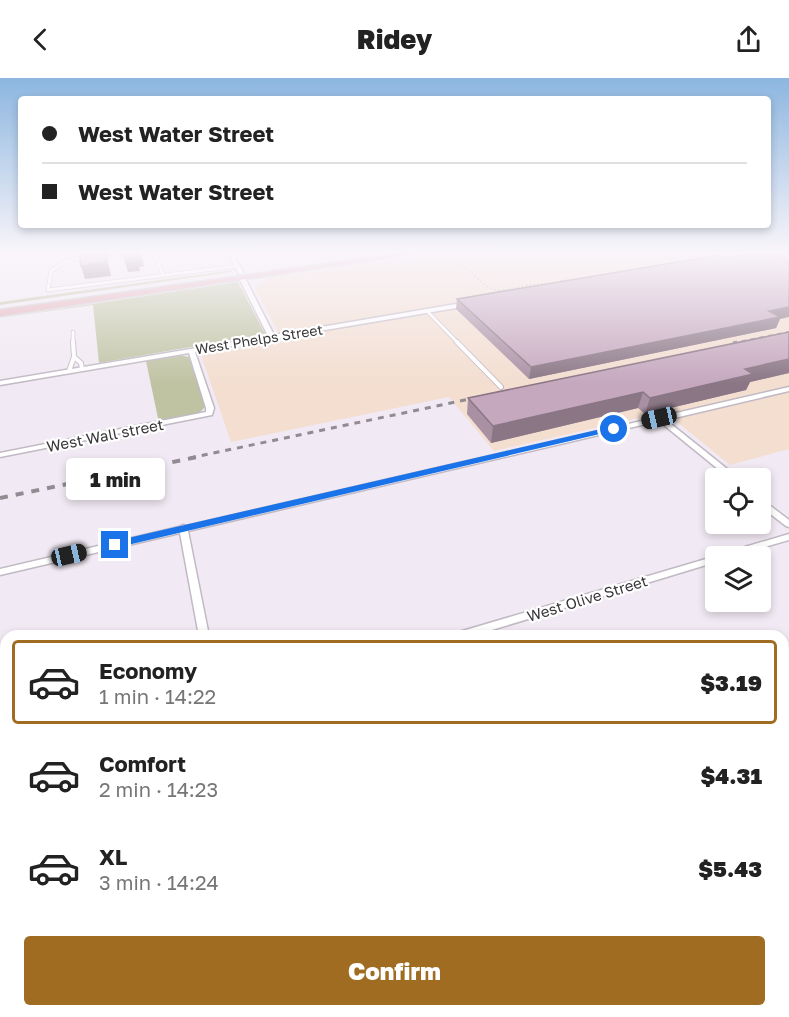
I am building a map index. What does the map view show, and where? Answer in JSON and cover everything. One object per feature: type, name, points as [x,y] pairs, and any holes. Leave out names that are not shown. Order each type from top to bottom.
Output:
[{"type":"main road","points":[[0,307],[70,297]]},
{"type":"main road","points":[[0,313],[95,297]]},
{"type":"street","points":[[252,297],[272,337]]},
{"type":"street","name":"West Phelps Street","points":[[0,383],[473,303]]},
{"type":"street","name":"West Wall street","points":[[0,455],[208,413],[210,408],[191,350]]},
{"type":"street","points":[[0,572],[789,389]]},
{"type":"street","points":[[659,418],[721,468]]},
{"type":"street","points":[[771,510],[789,524]]},
{"type":"street","points":[[183,528],[203,630]]},
{"type":"street","points":[[758,546],[789,537]]},
{"type":"street","name":"West Olive Street","points":[[479,630],[705,562]]},
{"type":"lane","points":[[427,311],[501,387]]},
{"type":"lane","points":[[69,371],[74,357],[73,332]]},
{"type":"lane","points":[[74,357],[81,363],[82,369]]},
{"type":"shaded area","points":[[260,297],[789,297],[789,449],[730,465],[665,412],[494,451],[449,397],[231,442],[201,355],[283,342]]},
{"type":"green space","points":[[38,297],[57,297],[0,305],[0,302]]},
{"type":"green space","points":[[140,297],[246,297],[265,334],[99,363],[93,305],[0,318]]},
{"type":"green space","points":[[179,355],[189,357],[205,406],[202,411],[191,417],[159,423],[146,361]]},
{"type":"building","points":[[470,297],[789,297],[789,307],[769,311],[780,317],[531,367],[457,299]]},
{"type":"building","points":[[789,332],[789,359],[745,369],[753,374],[650,398],[643,392],[493,426],[468,398]]},
{"type":"railway","points":[[737,342],[733,343],[789,332]]},
{"type":"railway","points":[[190,458],[484,396]]},
{"type":"railway","points":[[0,498],[197,457]]},
{"type":"route","points":[[115,545],[614,429]]}]
